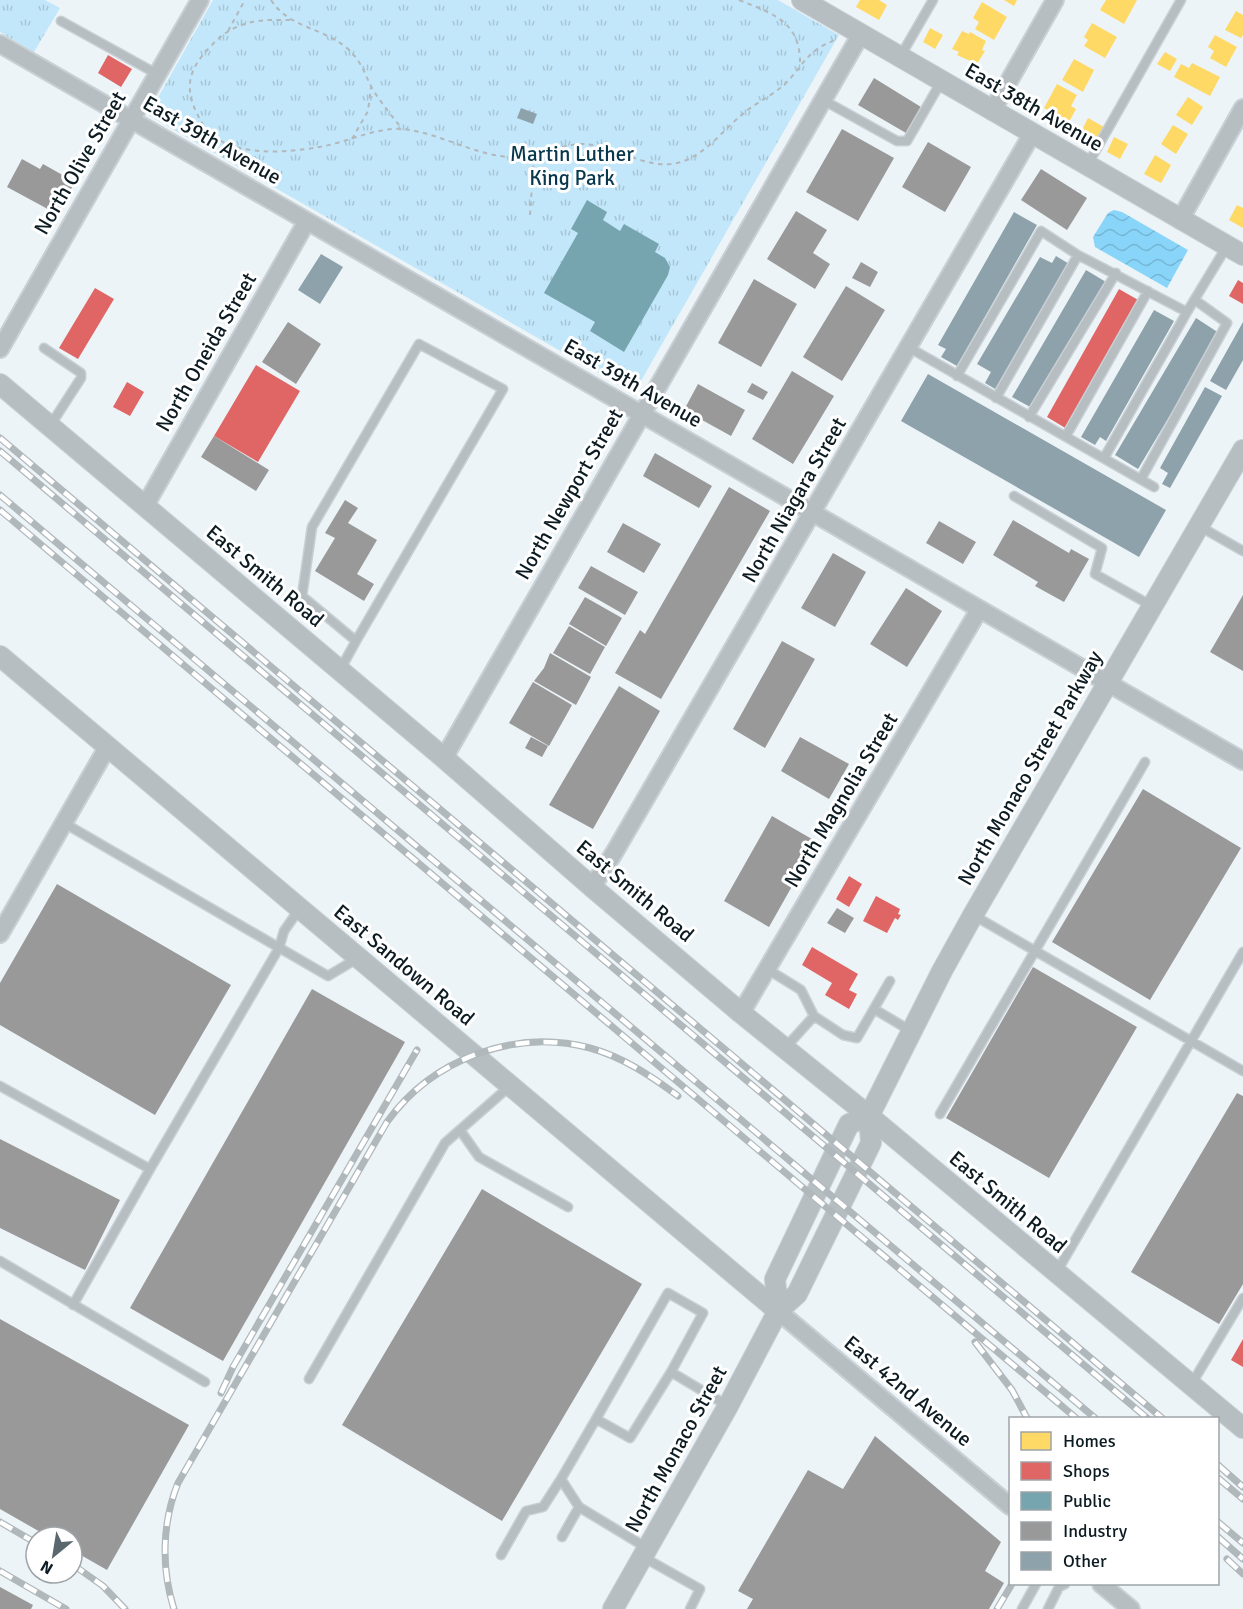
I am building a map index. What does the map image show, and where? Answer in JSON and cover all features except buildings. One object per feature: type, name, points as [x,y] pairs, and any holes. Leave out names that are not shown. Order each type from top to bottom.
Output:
[{"type":"street","name":"North Olive Street","points":[[0,349],[200,0]]},
{"type":"street","points":[[992,111],[1054,0]]},
{"type":"street","name":"East 38th Avenue","points":[[805,1],[1087,165],[1184,213],[1235,251]]},
{"type":"street","name":"North Newport Street","points":[[444,758],[861,34]]},
{"type":"street","name":"East 39th Avenue","points":[[0,44],[1243,761]]},
{"type":"street","points":[[1184,213],[1243,108]]},
{"type":"street","name":"North Niagara Street","points":[[592,887],[614,853],[1032,134]]},
{"type":"street","name":"North Oneida Street","points":[[145,506],[307,221]]},
{"type":"street","name":"East Smith Road","points":[[0,384],[444,758],[741,1013],[869,1116],[1243,1428]]},
{"type":"street","name":"North Monaco Street Parkway","points":[[869,1116],[973,915],[1243,450]]},
{"type":"street","name":"North Magnolia Street","points":[[741,1013],[979,610]]},
{"type":"street","name":"East Sandown Road","points":[[0,656],[778,1311]]},
{"type":"street","points":[[0,934],[108,746]]},
{"type":"street","points":[[778,1311],[776,1280],[785,1259],[849,1124],[869,1116]]},
{"type":"street","name":"North Monaco Street","points":[[613,1609],[728,1406],[778,1311],[796,1294],[871,1143],[869,1116]]},
{"type":"street","name":"East 42nd Avenue","points":[[778,1311],[1009,1504]]},
{"type":"street","points":[[1102,1585],[1131,1609]]},
{"type":"lane","points":[[900,57],[933,0]]},
{"type":"lane","points":[[1087,165],[1180,0]]},
{"type":"lane","points":[[61,21],[157,74]]},
{"type":"lane","points":[[823,100],[897,141],[907,141],[941,81]]},
{"type":"lane","points":[[957,375],[1041,231],[1078,255],[1188,312]]},
{"type":"lane","points":[[1104,458],[1195,300],[1235,251]]},
{"type":"lane","points":[[996,398],[1078,255]]},
{"type":"lane","points":[[1029,417],[1116,273]]},
{"type":"lane","points":[[1066,436],[1148,291]]},
{"type":"lane","points":[[1141,479],[1227,323],[1195,300]]},
{"type":"lane","points":[[339,670],[356,641],[503,389],[419,344],[312,527],[302,596],[356,641]]},
{"type":"lane","points":[[44,348],[81,373],[81,378],[50,427]]},
{"type":"lane","points":[[908,348],[1154,486]]},
{"type":"lane","points":[[1014,496],[1102,548],[1095,574],[1152,607]]},
{"type":"lane","points":[[1199,525],[1243,551]]},
{"type":"lane","points":[[940,1114],[1145,762]]},
{"type":"lane","points":[[64,824],[328,976],[358,958]]},
{"type":"lane","points":[[74,1305],[150,1169],[279,948],[284,931],[300,908]]},
{"type":"lane","points":[[973,915],[1243,1071]]},
{"type":"lane","points":[[1056,1273],[1243,952]]},
{"type":"lane","points":[[767,969],[801,990],[814,1016],[843,1035],[857,1038],[890,981]]},
{"type":"lane","points":[[874,1009],[912,1031]]},
{"type":"lane","points":[[785,1048],[814,1016]]},
{"type":"lane","points":[[309,1379],[445,1143],[510,1085]]},
{"type":"lane","points":[[0,1086],[150,1169]]},
{"type":"lane","points":[[460,1130],[480,1158],[568,1208]]},
{"type":"lane","points":[[0,1262],[205,1382]]},
{"type":"lane","points":[[501,1555],[526,1511],[543,1507],[561,1479],[668,1293],[703,1313],[671,1372],[630,1438],[596,1419]]},
{"type":"lane","points":[[1191,1385],[1243,1298]]},
{"type":"lane","points":[[671,1372],[728,1406]]},
{"type":"lane","points":[[561,1479],[579,1507],[700,1589],[690,1609]]},
{"type":"lane","points":[[562,1537],[579,1507]]},
{"type":"lane","points":[[1022,1609],[1035,1585]]},
{"type":"lane","points":[[1048,1609],[1059,1587],[1063,1585]]},
{"type":"path","points":[[228,31],[245,0]]},
{"type":"path","points":[[271,0],[281,14],[290,20],[325,35],[348,50],[365,69],[381,102],[402,129]]},
{"type":"path","points":[[739,0],[763,10],[788,26],[798,42],[800,65]]},
{"type":"path","points":[[290,20],[245,24],[228,31],[203,53],[190,75],[189,88],[193,106],[206,128],[214,136],[238,148],[284,151],[319,147],[383,131],[402,129],[505,157],[534,156],[583,144],[662,164],[685,161],[707,146],[742,114],[784,84],[815,49],[836,39]]},
{"type":"path","points":[[352,139],[368,111],[371,85]]},
{"type":"path","points":[[530,216],[534,156]]},
{"type":"green space","points":[[0,0],[45,0],[60,8],[34,52],[0,32]]},
{"type":"green space","name":"Martin Luther King Park","points":[[213,0],[778,0],[839,35],[634,393],[148,115]]},
{"type":"water","points":[[1114,210],[1122,212],[1188,250],[1167,288],[1095,247],[1093,237],[1108,213]]},
{"type":"railway","points":[[0,438],[1161,1417]]},
{"type":"railway","points":[[0,451],[1146,1417]]},
{"type":"railway","points":[[0,495],[1094,1417]]},
{"type":"railway","points":[[0,510],[1075,1417]]},
{"type":"railway","points":[[174,1609],[167,1578],[165,1546],[169,1514],[178,1483],[387,1122],[406,1100],[427,1081],[477,1054],[505,1046],[533,1042],[562,1043],[590,1048],[614,1056],[658,1081],[678,1096]]},
{"type":"railway","points":[[221,1393],[233,1367],[417,1050]]},
{"type":"railway","points":[[975,1342],[1012,1390],[1026,1417]]},
{"type":"railway","points":[[1219,1466],[1243,1487]]},
{"type":"railway","points":[[1219,1479],[1243,1499]]},
{"type":"railway","points":[[0,1522],[24,1536]]},
{"type":"railway","points":[[1219,1523],[1243,1543]]},
{"type":"railway","points":[[1219,1538],[1243,1559]]},
{"type":"railway","points":[[1227,1559],[1243,1574]]},
{"type":"railway","points":[[0,1571],[66,1609]]},
{"type":"railway","points":[[84,1573],[103,1586],[125,1609]]},
{"type":"railway","points":[[997,1609],[1011,1585]]}]
